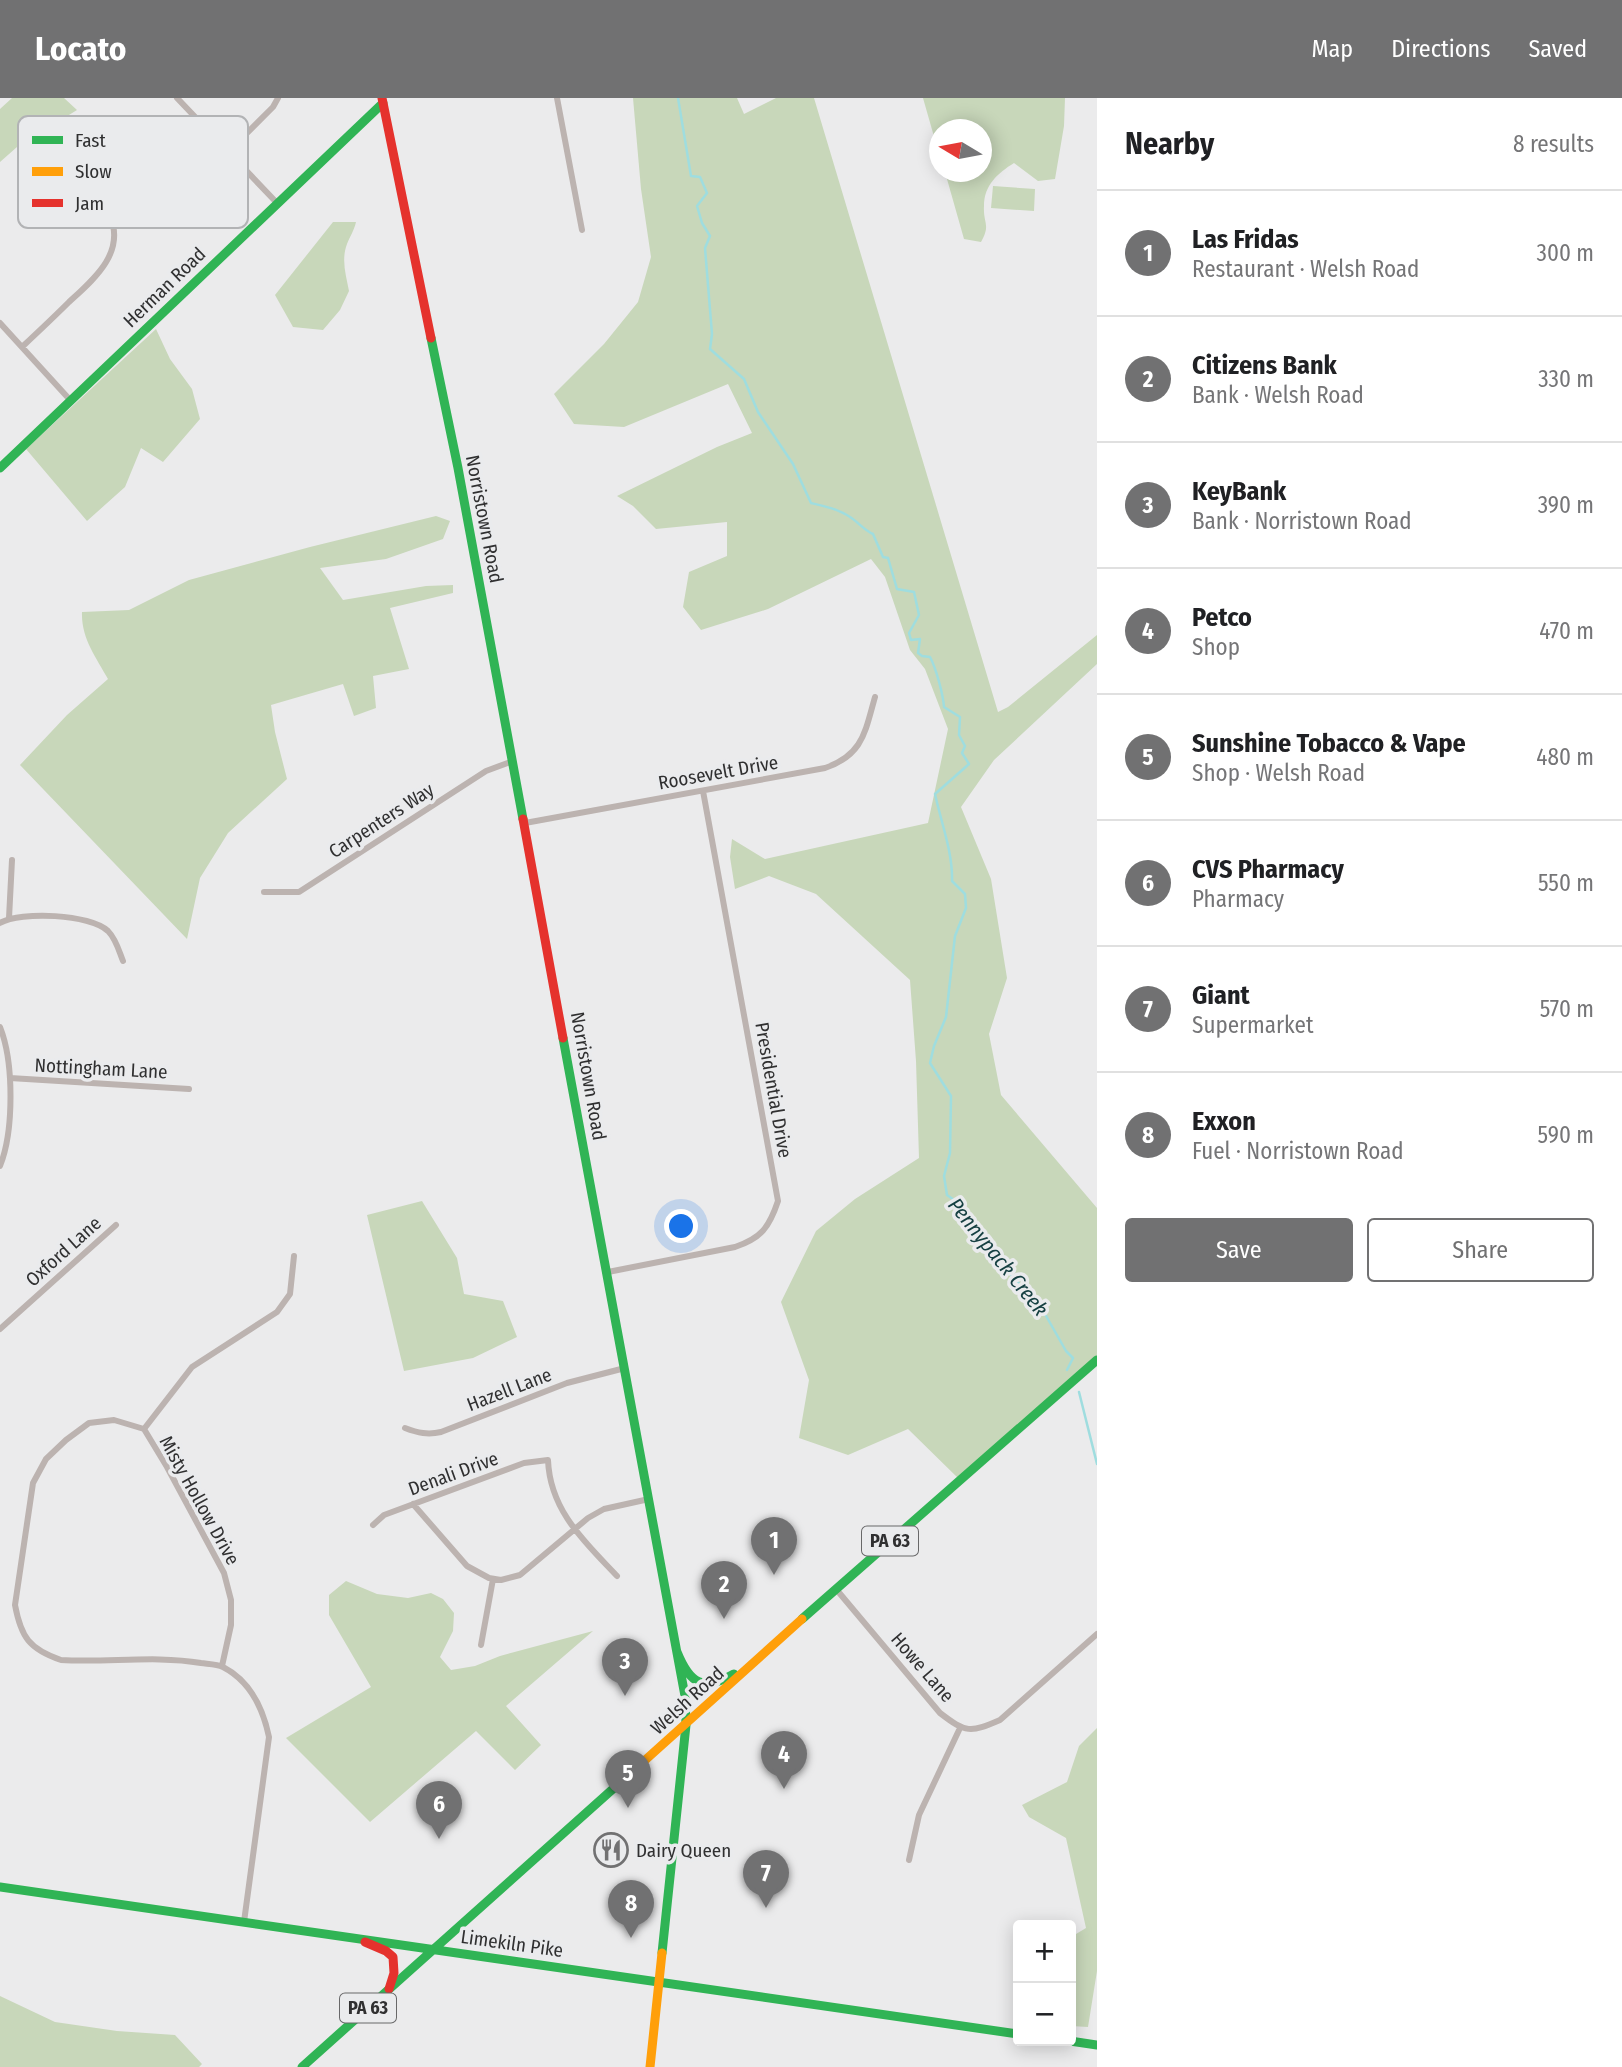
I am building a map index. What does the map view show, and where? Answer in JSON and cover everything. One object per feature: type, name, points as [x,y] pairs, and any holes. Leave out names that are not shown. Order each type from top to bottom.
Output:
[{"type":"main road","name":"Herman Road","points":[[0,468],[382,100]]},
{"type":"main road","name":"Norristown Road","points":[[382,100],[460,476],[685,1696],[686,1725],[650,2067]]},
{"type":"main road","name":"Welsh Road","points":[[302,2067],[836,1589],[1097,1360]]},
{"type":"main road","points":[[677,1652],[689,1675],[696,1681],[713,1685],[770,1648]]},
{"type":"main road","name":"Limekiln Pike","points":[[0,1886],[1013,2033]]},
{"type":"main road","points":[[340,1934],[374,1945],[393,1958],[394,1973],[389,1989]]},
{"type":"main road","points":[[1076,2042],[1097,2045]]},
{"type":"street","points":[[177,98],[193,116]]},
{"type":"street","points":[[248,132],[273,107],[278,98]]},
{"type":"street","points":[[557,98],[582,230]]},
{"type":"street","points":[[248,174],[277,203]]},
{"type":"street","points":[[22,347],[100,274],[111,253],[113,228]]},
{"type":"street","points":[[0,323],[71,401]]},
{"type":"street","name":"Roosevelt Drive","points":[[525,823],[825,768],[847,759],[862,741],[875,697]]},
{"type":"street","name":"Carpenters Way","points":[[264,892],[299,892],[486,771],[513,761]]},
{"type":"street","name":"Presidential Drive","points":[[607,1272],[734,1247],[751,1241],[767,1226],[778,1201],[703,791]]},
{"type":"street","points":[[9,918],[12,860]]},
{"type":"street","points":[[0,923],[9,918],[28,916],[96,923],[114,938],[123,961]]},
{"type":"street","points":[[0,1027],[7,1047],[10,1079],[7,1137],[0,1166]]},
{"type":"street","name":"Nottingham Lane","points":[[10,1079],[189,1089]]},
{"type":"street","name":"Oxford Lane","points":[[0,1329],[116,1225]]},
{"type":"street","points":[[144,1429],[192,1367],[277,1312],[290,1294],[294,1256]]},
{"type":"street","name":"Hazell Lane","points":[[405,1427],[417,1433],[431,1435],[567,1383],[625,1368]]},
{"type":"street","name":"Misty Hollow Drive","points":[[114,1420],[144,1429],[167,1467],[224,1573],[231,1600],[231,1625],[222,1666],[186,1660],[61,1660],[45,1655],[29,1643],[19,1625],[15,1605],[33,1483],[46,1459],[89,1423],[114,1420]]},
{"type":"street","name":"Denali Drive","points":[[373,1525],[384,1515],[413,1504],[524,1464],[548,1460],[552,1481],[573,1530]]},
{"type":"street","points":[[413,1504],[467,1566],[493,1579],[520,1575],[573,1530],[604,1509],[649,1499]]},
{"type":"street","points":[[573,1530],[617,1576]]},
{"type":"street","points":[[481,1645],[493,1579]]},
{"type":"street","name":"Howe Lane","points":[[836,1589],[940,1713],[960,1728],[981,1728],[1000,1720],[1097,1634]]},
{"type":"street","points":[[222,1666],[257,1699],[265,1717],[269,1737],[244,1922]]},
{"type":"street","points":[[909,1860],[919,1815],[960,1728]]},
{"type":"green space","points":[[12,98],[64,98],[77,110],[67,116],[18,116],[18,146],[0,162],[0,109]]},
{"type":"green space","points":[[633,98],[737,98],[744,114],[776,98],[814,98],[998,712],[1008,707],[1097,635],[1097,664],[994,760],[961,807],[991,879],[1007,978],[989,1034],[1001,1095],[1097,1208],[1097,1360],[960,1480],[908,1429],[848,1455],[799,1438],[809,1380],[781,1302],[816,1231],[855,1199],[919,1158],[910,980],[816,894],[769,876],[735,889],[730,857],[732,839],[765,859],[928,823],[948,729],[925,669],[910,650],[885,577],[871,559],[768,609],[701,630],[683,607],[689,572],[727,556],[727,522],[656,529],[633,506],[617,496],[717,447],[752,433],[728,384],[624,427],[574,424],[554,394],[604,344],[638,302],[651,257],[641,189]]},
{"type":"green space","points":[[923,98],[1065,98],[1064,126],[1055,179],[1038,181],[1014,163],[992,182],[992,119],[929,119]]},
{"type":"green space","points":[[948,182],[992,182],[986,192],[984,206],[984,236],[981,242],[964,239]]},
{"type":"green space","points":[[993,186],[1035,189],[1034,211],[991,208]]},
{"type":"green space","points":[[333,222],[356,222],[344,256],[349,291],[340,310],[323,330],[293,327],[275,295]]},
{"type":"green space","points":[[156,329],[170,359],[192,389],[200,419],[163,462],[141,448],[125,487],[87,521],[26,449]]},
{"type":"green space","points":[[436,516],[450,521],[443,539],[386,559],[320,568],[343,600],[426,586],[453,585],[453,593],[390,608],[409,669],[373,676],[376,708],[354,716],[343,684],[271,705],[287,779],[228,833],[200,878],[187,939],[20,765],[67,715],[108,679],[87,639],[82,612],[129,610],[189,580]]},
{"type":"green space","points":[[422,1201],[457,1258],[464,1294],[503,1301],[517,1337],[473,1358],[404,1371],[367,1215]]},
{"type":"green space","points":[[346,1581],[377,1594],[408,1598],[431,1593],[443,1599],[454,1613],[453,1631],[440,1657],[451,1670],[475,1666],[500,1656],[593,1631],[506,1706],[541,1745],[515,1770],[476,1731],[370,1822],[286,1738],[371,1687],[329,1615],[329,1595]]},
{"type":"green space","points":[[1097,1728],[1097,1971],[1088,2027],[1076,2026],[1076,1934],[1086,1928],[1066,1838],[1029,1817],[1022,1805],[1067,1782],[1079,1746]]},
{"type":"green space","points":[[0,1996],[55,2022],[117,2031],[175,2035],[202,2064],[199,2067],[0,2067]]},
{"type":"waterway","name":"Pennypack Creek","points":[[678,98],[691,176],[700,177],[707,193],[697,206],[702,223],[710,236],[705,248],[712,334],[710,349],[744,379],[758,412],[793,464],[811,503],[845,514],[873,534],[883,557],[888,558],[897,589],[914,592],[919,615],[909,633],[911,640],[920,639],[918,653],[930,657],[939,681],[944,707],[960,717],[959,735],[965,746],[962,753],[969,764],[935,794],[949,849],[952,881],[965,894],[966,908],[955,936],[946,1017],[930,1063],[951,1096],[950,1153],[944,1176],[947,1195],[961,1205],[997,1260],[1041,1307],[1066,1351],[1073,1358],[1067,1370]]},
{"type":"waterway","name":"Pennypack Creek","points":[[1079,1392],[1097,1464]]},
{"type":"traffic: fast","points":[[0,468],[383,103]]},
{"type":"traffic: fast","points":[[431,338],[523,819]]},
{"type":"traffic: fast","points":[[563,1038],[685,1696],[686,1725],[662,1953]]},
{"type":"traffic: fast","points":[[802,1619],[1097,1360]]},
{"type":"traffic: fast","points":[[677,1652],[687,1671],[699,1682],[714,1683],[734,1674]]},
{"type":"traffic: fast","points":[[302,2067],[633,1771]]},
{"type":"traffic: fast","points":[[0,1887],[1013,2033]]},
{"type":"traffic: fast","points":[[1076,2042],[1097,2045]]},
{"type":"traffic: slow","points":[[633,1771],[802,1619]]},
{"type":"traffic: slow","points":[[650,2067],[662,1953]]},
{"type":"traffic: jam","points":[[382,98],[431,338]]},
{"type":"traffic: jam","points":[[523,819],[563,1038]]},
{"type":"traffic: jam","points":[[365,1942],[393,1957],[394,1973],[389,1989]]},
{"type":"place","name":"Las Fridas","points":[[774,1575]]},
{"type":"place","name":"Citizens Bank","points":[[724,1619]]},
{"type":"place","name":"KeyBank","points":[[625,1696]]},
{"type":"place","name":"Petco","points":[[784,1789]]},
{"type":"place","name":"Sunshine Tobacco & Vape","points":[[628,1808]]},
{"type":"place","name":"CVS Pharmacy","points":[[439,1839]]},
{"type":"place","name":"Dairy Queen","points":[[611,1850]]},
{"type":"place","name":"Giant","points":[[766,1908]]},
{"type":"place","name":"Exxon","points":[[631,1938]]}]
